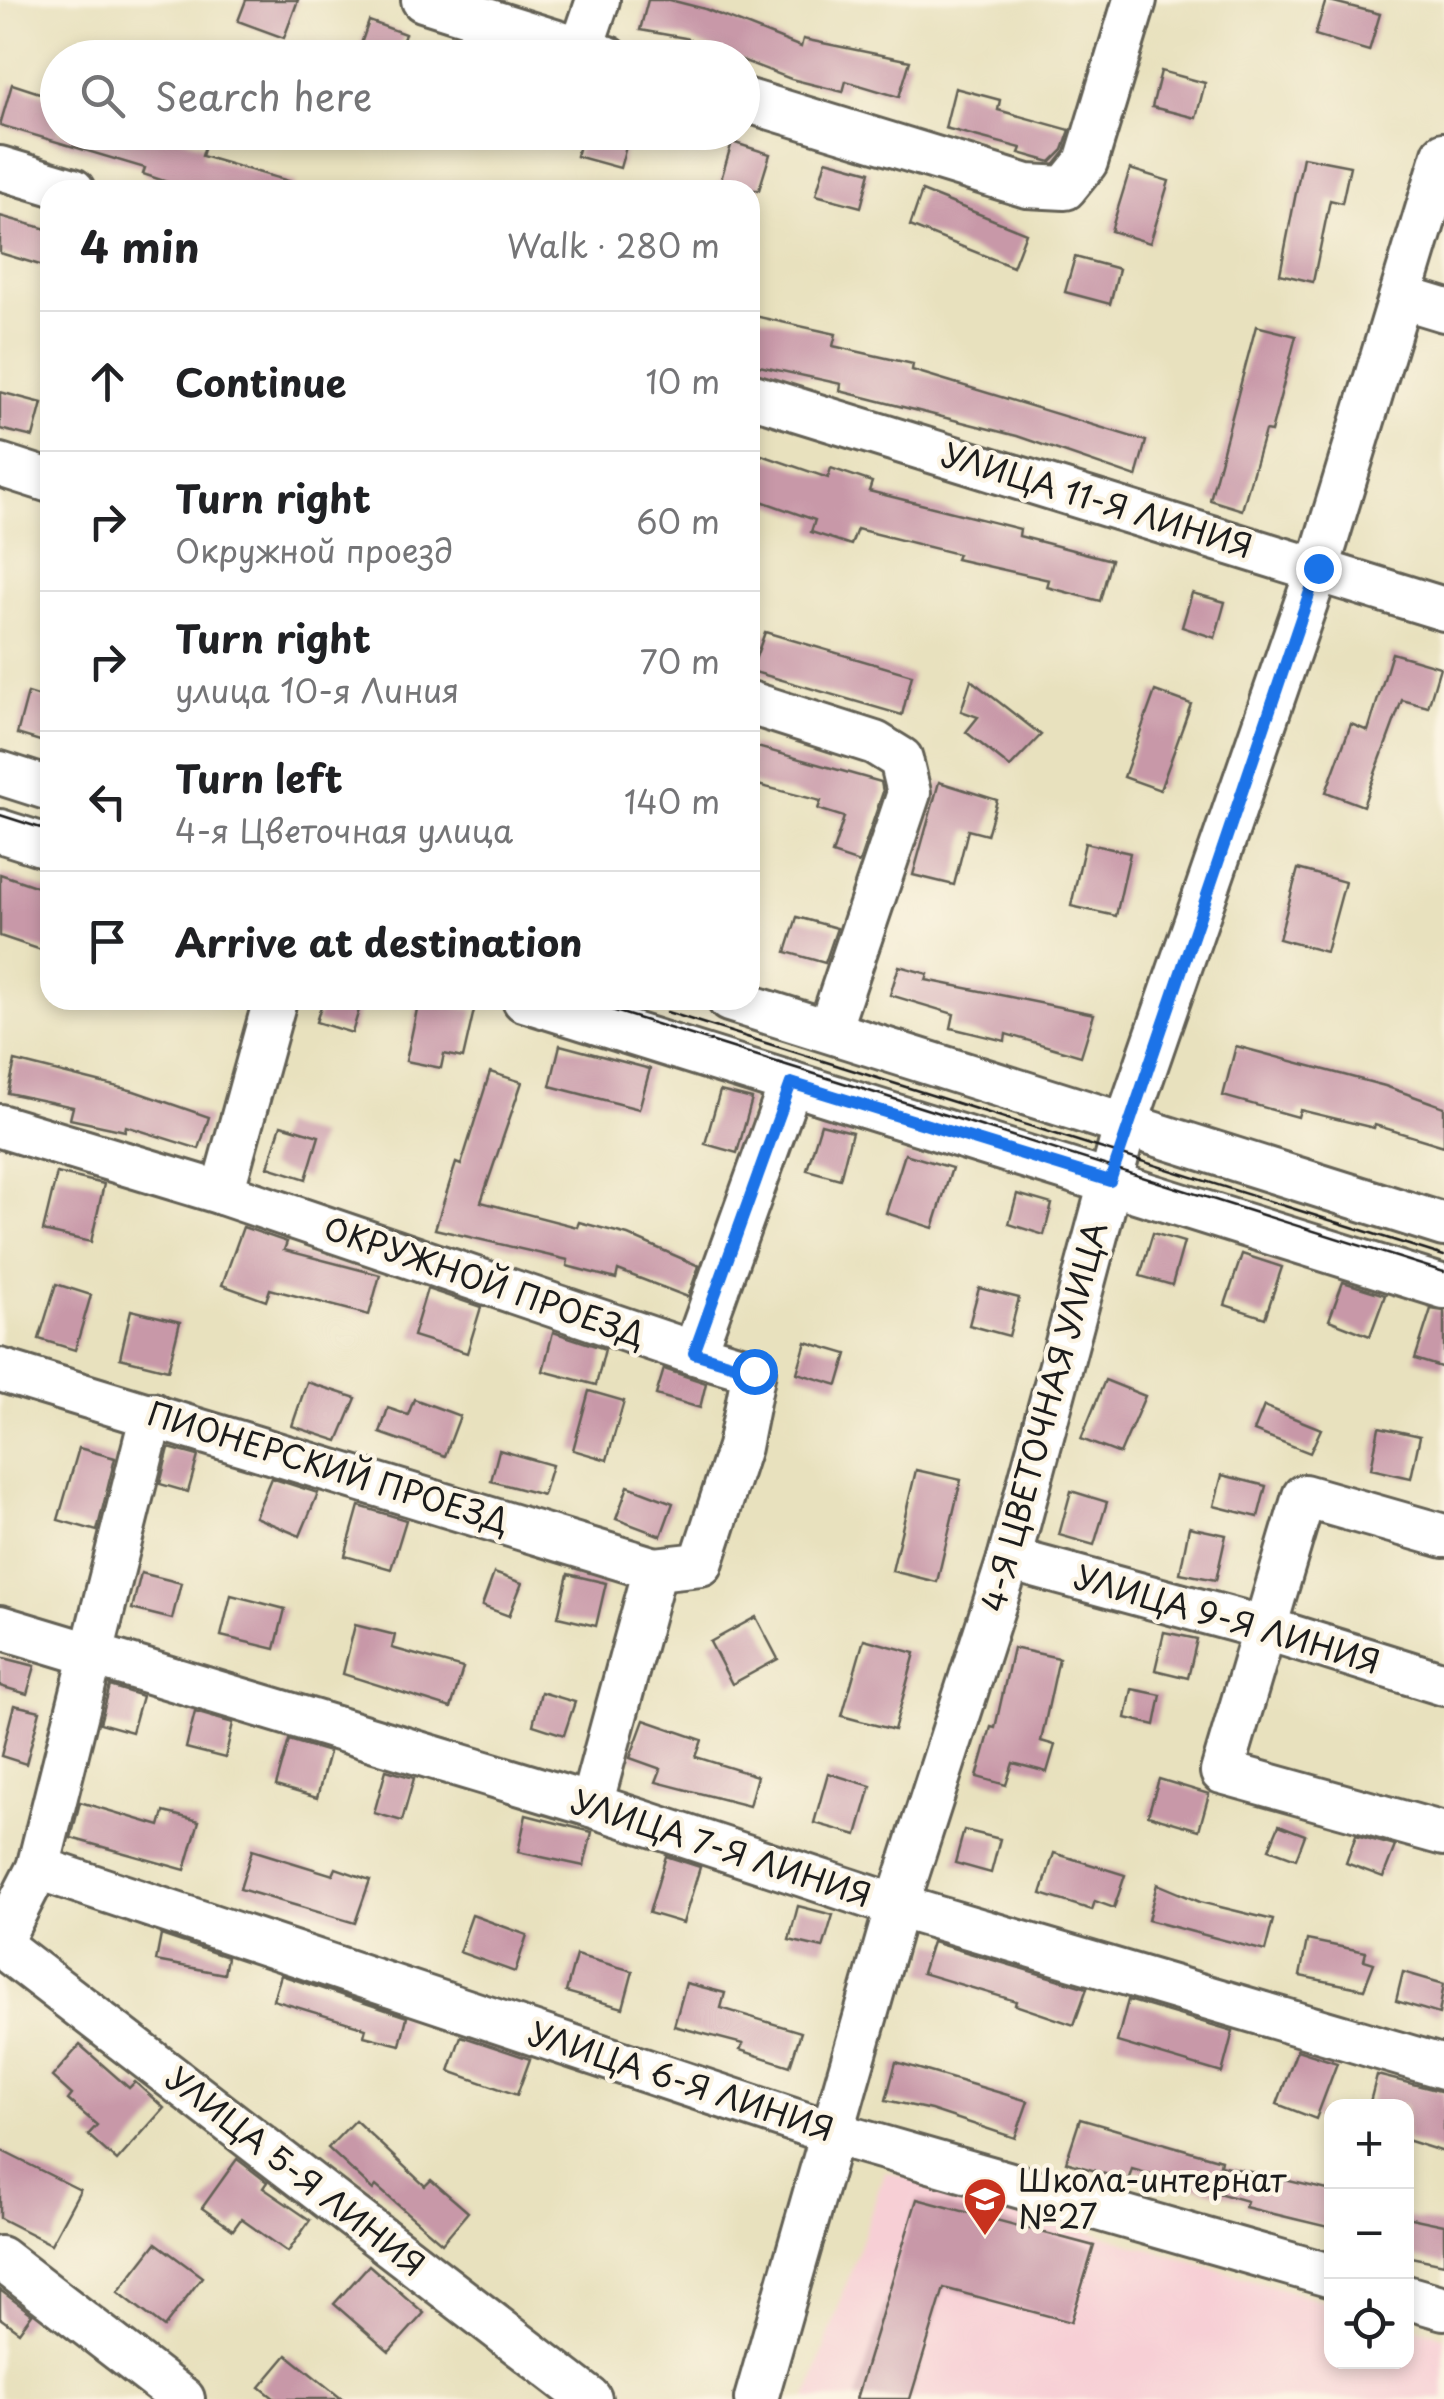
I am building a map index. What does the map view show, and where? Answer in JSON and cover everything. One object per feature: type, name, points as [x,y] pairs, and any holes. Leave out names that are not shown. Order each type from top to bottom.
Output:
[{"type":"street","points":[[423,0],[550,40]]},
{"type":"street","points":[[595,40],[598,0]]},
{"type":"street","points":[[760,105],[1026,186],[1065,188],[1086,162],[1135,0]]},
{"type":"street","name":"4-Я ЦВЕТОЧНАЯ УЛИЦА","points":[[756,2399],[897,1906],[1009,1559],[1125,1127],[1318,568],[1444,154]]},
{"type":"street","points":[[0,168],[40,180]]},
{"type":"street","points":[[1401,297],[1444,310]]},
{"type":"street","name":"УЛИЦА 11-Я ЛИНИЯ","points":[[760,399],[1444,609]]},
{"type":"street","points":[[0,466],[40,478]]},
{"type":"street","points":[[760,707],[875,743],[901,758],[909,792],[829,1030]]},
{"type":"street","points":[[0,773],[40,786]]},
{"type":"street","points":[[0,831],[40,845]]},
{"type":"street","points":[[760,1009],[1444,1225]]},
{"type":"street","points":[[222,1193],[272,1010]]},
{"type":"street","points":[[556,1010],[1444,1287]]},
{"type":"street","points":[[694,1353],[791,1083]]},
{"type":"street","name":"ОКРУЖНОЙ ПРОЕЗД","points":[[0,1126],[222,1193],[754,1371],[740,1447],[700,1564],[655,1569]]},
{"type":"street","name":"ПИОНЕРСКИЙ ПРОЕЗД","points":[[0,1370],[655,1569]]},
{"type":"street","points":[[3,1929],[38,1868],[88,1656],[152,1414]]},
{"type":"street","points":[[1444,1536],[1304,1496],[1222,1772],[1444,1834]]},
{"type":"street","name":"УЛИЦА 9-Я ЛИНИЯ","points":[[1009,1559],[1264,1628],[1444,1684]]},
{"type":"street","points":[[591,1805],[655,1569]]},
{"type":"street","name":"УЛИЦА 7-Я ЛИНИЯ","points":[[0,1627],[591,1805],[897,1906],[1444,2067]]},
{"type":"street","name":"УЛИЦА 6-Я ЛИНИЯ","points":[[38,1868],[830,2132],[1324,2274]]},
{"type":"street","name":"УЛИЦА 5-Я ЛИНИЯ","points":[[3,1929],[590,2399]]},
{"type":"street","points":[[1,2260],[183,2399]]},
{"type":"street","points":[[1414,2299],[1444,2308]]},
{"type":"shaded area","name":"Школа-интернат №27","points":[[885,2171],[1324,2301],[1324,2369],[1414,2369],[1414,2327],[1444,2336],[1444,2399],[807,2399]]},
{"type":"building","points":[[246,0],[298,0],[284,38],[238,21]]},
{"type":"building","points":[[648,0],[670,0],[705,9],[801,47],[803,39],[910,61],[899,97],[846,81],[843,92],[760,67],[760,40],[690,40],[640,30]]},
{"type":"building","points":[[1326,0],[1380,14],[1369,51],[1315,35]]},
{"type":"building","points":[[369,21],[405,34],[403,40],[362,40]]},
{"type":"building","points":[[1161,71],[1205,83],[1196,118],[1152,107]]},
{"type":"building","points":[[12,84],[40,93],[40,137],[0,125]]},
{"type":"building","points":[[955,88],[1000,100],[998,110],[1070,130],[1063,150],[1051,162],[1019,153],[1021,148],[945,128]]},
{"type":"building","points":[[84,150],[204,150],[202,156],[285,180],[161,180],[143,174],[145,168]]},
{"type":"building","points":[[578,150],[625,150],[620,168],[576,156]]},
{"type":"building","points":[[730,150],[770,154],[760,187],[760,180],[721,180]]},
{"type":"building","points":[[1303,157],[1350,166],[1342,203],[1330,200],[1313,282],[1280,274]]},
{"type":"building","points":[[826,160],[870,172],[861,207],[816,195]]},
{"type":"building","points":[[1130,169],[1169,181],[1150,243],[1111,231]]},
{"type":"building","points":[[922,191],[1026,233],[1013,267],[910,226]]},
{"type":"building","points":[[0,216],[40,227],[40,265],[0,253]]},
{"type":"building","points":[[1075,257],[1119,269],[1110,304],[1065,292]]},
{"type":"building","points":[[760,317],[836,334],[833,346],[913,364],[912,370],[1146,441],[1136,477],[1017,436],[840,391],[841,384],[760,366]]},
{"type":"building","points":[[1256,326],[1296,336],[1271,432],[1265,431],[1242,510],[1210,500]]},
{"type":"building","points":[[0,392],[40,402],[33,437],[0,429]]},
{"type":"building","points":[[760,454],[828,478],[831,468],[872,482],[869,491],[1020,529],[1019,536],[1111,560],[1100,601],[1047,587],[1049,580],[956,559],[958,554],[857,529],[851,545],[811,532],[815,520],[760,501]]},
{"type":"building","points":[[1192,593],[1225,602],[1215,638],[1182,627]]},
{"type":"building","points":[[765,632],[912,675],[902,715],[760,674],[760,646]]},
{"type":"building","points":[[1392,653],[1440,667],[1428,707],[1402,700],[1363,806],[1326,792],[1351,724],[1368,731]]},
{"type":"building","points":[[971,680],[1041,735],[1010,767],[966,732],[978,717],[961,711]]},
{"type":"building","points":[[1155,691],[1191,704],[1160,790],[1124,777]]},
{"type":"building","points":[[28,693],[40,697],[40,741],[17,734]]},
{"type":"building","points":[[760,748],[881,782],[883,792],[859,863],[832,854],[844,817],[818,809],[821,801],[760,786]]},
{"type":"building","points":[[939,782],[997,800],[987,835],[968,830],[954,885],[913,875]]},
{"type":"building","points":[[1085,843],[1130,853],[1116,916],[1071,906]]},
{"type":"building","points":[[1298,869],[1345,882],[1326,952],[1279,939]]},
{"type":"building","points":[[0,874],[40,888],[40,950],[0,936]]},
{"type":"building","points":[[797,917],[837,928],[825,963],[786,952]]},
{"type":"building","points":[[899,966],[928,974],[926,980],[1094,1014],[1081,1056],[1006,1034],[1005,1041],[951,1028],[954,1014],[890,995]]},
{"type":"building","points":[[320,1010],[359,1010],[352,1033],[316,1022]]},
{"type":"building","points":[[417,1010],[474,1010],[463,1058],[444,1054],[441,1068],[406,1061]]},
{"type":"building","points":[[560,1045],[650,1069],[639,1109],[550,1086]]},
{"type":"building","points":[[1236,1046],[1385,1086],[1444,1107],[1444,1146],[1375,1125],[1374,1128],[1300,1110],[1298,1117],[1223,1096]]},
{"type":"building","points":[[15,1061],[134,1091],[209,1117],[199,1149],[126,1126],[125,1131],[70,1119],[73,1107],[8,1093]]},
{"type":"building","points":[[490,1072],[522,1082],[481,1202],[577,1227],[579,1222],[628,1235],[699,1266],[688,1297],[618,1270],[616,1279],[567,1266],[568,1260],[435,1229],[456,1163],[461,1165]]},
{"type":"building","points":[[720,1091],[752,1099],[737,1153],[705,1144]]},
{"type":"building","points":[[821,1124],[852,1132],[840,1179],[807,1170]]},
{"type":"building","points":[[281,1125],[319,1136],[306,1179],[268,1167]]},
{"type":"building","points":[[905,1154],[952,1168],[933,1228],[886,1213]]},
{"type":"building","points":[[57,1173],[104,1184],[91,1242],[43,1231]]},
{"type":"building","points":[[1017,1194],[1052,1204],[1044,1235],[1009,1224]]},
{"type":"building","points":[[243,1227],[287,1242],[284,1250],[380,1275],[369,1315],[270,1289],[266,1301],[222,1285]]},
{"type":"building","points":[[1153,1233],[1184,1242],[1172,1285],[1140,1276]]},
{"type":"building","points":[[1242,1254],[1282,1267],[1265,1318],[1225,1305]]},
{"type":"building","points":[[1343,1282],[1385,1295],[1370,1336],[1329,1320]]},
{"type":"building","points":[[56,1284],[91,1295],[75,1350],[39,1339]]},
{"type":"building","points":[[979,1288],[1019,1298],[1009,1336],[969,1325]]},
{"type":"building","points":[[427,1289],[481,1307],[467,1353],[413,1336]]},
{"type":"building","points":[[1431,1309],[1444,1311],[1444,1368],[1415,1359]]},
{"type":"building","points":[[131,1310],[180,1322],[168,1370],[120,1358]]},
{"type":"building","points":[[553,1332],[605,1349],[596,1385],[543,1371]]},
{"type":"building","points":[[806,1342],[847,1354],[838,1385],[797,1373]]},
{"type":"building","points":[[664,1369],[706,1383],[700,1408],[656,1395]]},
{"type":"building","points":[[1105,1380],[1145,1396],[1120,1454],[1081,1439]]},
{"type":"building","points":[[307,1382],[356,1398],[338,1441],[292,1426]]},
{"type":"building","points":[[589,1391],[624,1401],[607,1460],[573,1450]]},
{"type":"building","points":[[414,1399],[460,1416],[445,1456],[380,1433],[388,1408],[408,1415]]},
{"type":"building","points":[[1264,1406],[1321,1429],[1310,1453],[1254,1431]]},
{"type":"building","points":[[1379,1427],[1420,1436],[1411,1478],[1371,1469]]},
{"type":"building","points":[[79,1448],[115,1458],[97,1531],[58,1520]]},
{"type":"building","points":[[169,1448],[198,1456],[188,1492],[160,1484]]},
{"type":"building","points":[[499,1450],[552,1465],[543,1495],[491,1481]]},
{"type":"building","points":[[916,1470],[961,1480],[937,1582],[892,1571]]},
{"type":"building","points":[[1222,1475],[1266,1486],[1258,1517],[1214,1506]]},
{"type":"building","points":[[271,1478],[318,1493],[300,1536],[255,1517]]},
{"type":"building","points":[[628,1486],[673,1503],[661,1536],[616,1519]]},
{"type":"building","points":[[1071,1491],[1107,1502],[1094,1545],[1059,1535]]},
{"type":"building","points":[[359,1506],[406,1520],[391,1569],[345,1556]]},
{"type":"building","points":[[1189,1527],[1226,1535],[1216,1580],[1180,1573]]},
{"type":"building","points":[[141,1573],[181,1583],[172,1619],[132,1609]]},
{"type":"building","points":[[494,1573],[522,1583],[509,1616],[482,1606]]},
{"type":"building","points":[[568,1574],[606,1583],[596,1626],[558,1617]]},
{"type":"building","points":[[231,1595],[285,1609],[275,1649],[221,1636]]},
{"type":"building","points":[[756,1617],[778,1659],[732,1684],[710,1642]]},
{"type":"building","points":[[355,1625],[395,1635],[392,1648],[463,1668],[451,1708],[343,1674]]},
{"type":"building","points":[[1164,1632],[1197,1639],[1188,1678],[1155,1670]]},
{"type":"building","points":[[864,1639],[915,1653],[894,1730],[842,1716]]},
{"type":"building","points":[[1013,1648],[1059,1658],[1041,1741],[1055,1745],[1047,1772],[1013,1763],[1006,1785],[977,1777],[991,1727],[995,1728]]},
{"type":"building","points":[[0,1657],[35,1666],[27,1694],[0,1686]]},
{"type":"building","points":[[110,1686],[142,1696],[132,1732],[100,1723]]},
{"type":"building","points":[[1132,1689],[1161,1695],[1155,1725],[1126,1718]]},
{"type":"building","points":[[541,1692],[575,1702],[564,1735],[533,1725]]},
{"type":"building","points":[[14,1705],[40,1711],[26,1764],[1,1756]]},
{"type":"building","points":[[195,1712],[233,1723],[225,1758],[186,1748]]},
{"type":"building","points":[[644,1720],[702,1740],[696,1757],[757,1776],[749,1806],[656,1782],[661,1769],[630,1758]]},
{"type":"building","points":[[289,1740],[329,1752],[317,1798],[276,1786]]},
{"type":"building","points":[[386,1770],[414,1778],[402,1821],[374,1813]]},
{"type":"building","points":[[828,1773],[871,1786],[857,1835],[814,1823]]},
{"type":"building","points":[[1159,1779],[1209,1794],[1199,1830],[1148,1815]]},
{"type":"building","points":[[80,1802],[160,1826],[164,1812],[199,1821],[185,1870],[71,1838]]},
{"type":"building","points":[[526,1815],[592,1832],[584,1866],[518,1852]]},
{"type":"building","points":[[1279,1825],[1305,1835],[1296,1859],[1269,1849]]},
{"type":"building","points":[[964,1830],[1000,1839],[991,1873],[955,1863]]},
{"type":"building","points":[[1356,1835],[1395,1846],[1383,1877],[1346,1863]]},
{"type":"building","points":[[252,1850],[333,1875],[336,1868],[370,1880],[355,1923],[240,1889]]},
{"type":"building","points":[[1054,1853],[1125,1875],[1114,1908],[1095,1901],[1092,1910],[1041,1894]]},
{"type":"building","points":[[666,1856],[700,1867],[683,1923],[649,1913]]},
{"type":"building","points":[[1157,1884],[1200,1902],[1273,1920],[1265,1951],[1148,1920]]},
{"type":"building","points":[[798,1906],[833,1915],[823,1948],[789,1940]]},
{"type":"building","points":[[472,1915],[527,1935],[515,1972],[459,1952]]},
{"type":"building","points":[[161,1935],[227,1957],[224,1974],[156,1961]]},
{"type":"building","points":[[1307,1940],[1366,1952],[1364,1960],[1374,1963],[1364,1989],[1300,1976]]},
{"type":"building","points":[[932,1942],[1087,1988],[1074,2025],[1015,2005],[1016,2001],[922,1973]]},
{"type":"building","points":[[576,1955],[633,1971],[623,2008],[566,1992]]},
{"type":"building","points":[[1403,1972],[1444,1984],[1439,2014],[1396,2001]]},
{"type":"building","points":[[281,1975],[407,2017],[400,2045],[364,2036],[366,2028],[273,2000]]},
{"type":"building","points":[[686,1983],[725,1993],[721,2008],[801,2032],[790,2066],[740,2050],[743,2044],[674,2026]]},
{"type":"building","points":[[1128,2000],[1233,2031],[1222,2073],[1117,2042]]},
{"type":"building","points":[[461,2036],[530,2059],[517,2095],[449,2071]]},
{"type":"building","points":[[80,2045],[129,2088],[135,2082],[164,2108],[117,2161],[88,2135],[97,2125],[68,2100],[72,2095],[52,2077]]},
{"type":"building","points":[[1297,2050],[1337,2063],[1316,2119],[1277,2104]]},
{"type":"building","points":[[896,2062],[1028,2101],[1015,2138],[931,2110],[886,2100]]},
{"type":"building","points":[[1377,2075],[1444,2092],[1444,2152],[1414,2143],[1414,2099],[1371,2099]]},
{"type":"building","points":[[1080,2119],[1221,2160],[1220,2165],[1324,2189],[1324,2226],[1245,2207],[1247,2201],[1132,2169],[1128,2181],[1066,2162]]},
{"type":"building","points":[[355,2120],[425,2186],[431,2180],[468,2212],[442,2243],[376,2186],[373,2190],[328,2148]]},
{"type":"building","points":[[0,2150],[80,2190],[51,2244],[0,2218]]},
{"type":"building","points":[[237,2159],[267,2182],[263,2188],[310,2220],[288,2252],[241,2219],[233,2230],[202,2208]]},
{"type":"building","points":[[917,2199],[1094,2246],[1071,2322],[944,2288],[910,2399],[856,2399]]},
{"type":"building","points":[[1414,2219],[1444,2225],[1444,2264],[1414,2258]]},
{"type":"building","points":[[156,2243],[202,2277],[164,2327],[118,2292]]},
{"type":"building","points":[[369,2265],[424,2313],[389,2352],[334,2304]]},
{"type":"building","points":[[0,2290],[32,2314],[19,2332],[0,2318]]},
{"type":"building","points":[[287,2355],[342,2399],[275,2399],[260,2387]]},
{"type":"tram line","points":[[0,815],[40,828]]},
{"type":"tram line","points":[[612,1010],[1444,1272]]},
{"type":"tram line","points":[[667,1012],[1444,1256]]},
{"type":"place","name":"Школа-интернат №27","points":[[985,2237]]},
{"type":"route","points":[[754,1371],[694,1353],[791,1083],[1110,1181],[1125,1127],[1318,568]]}]
